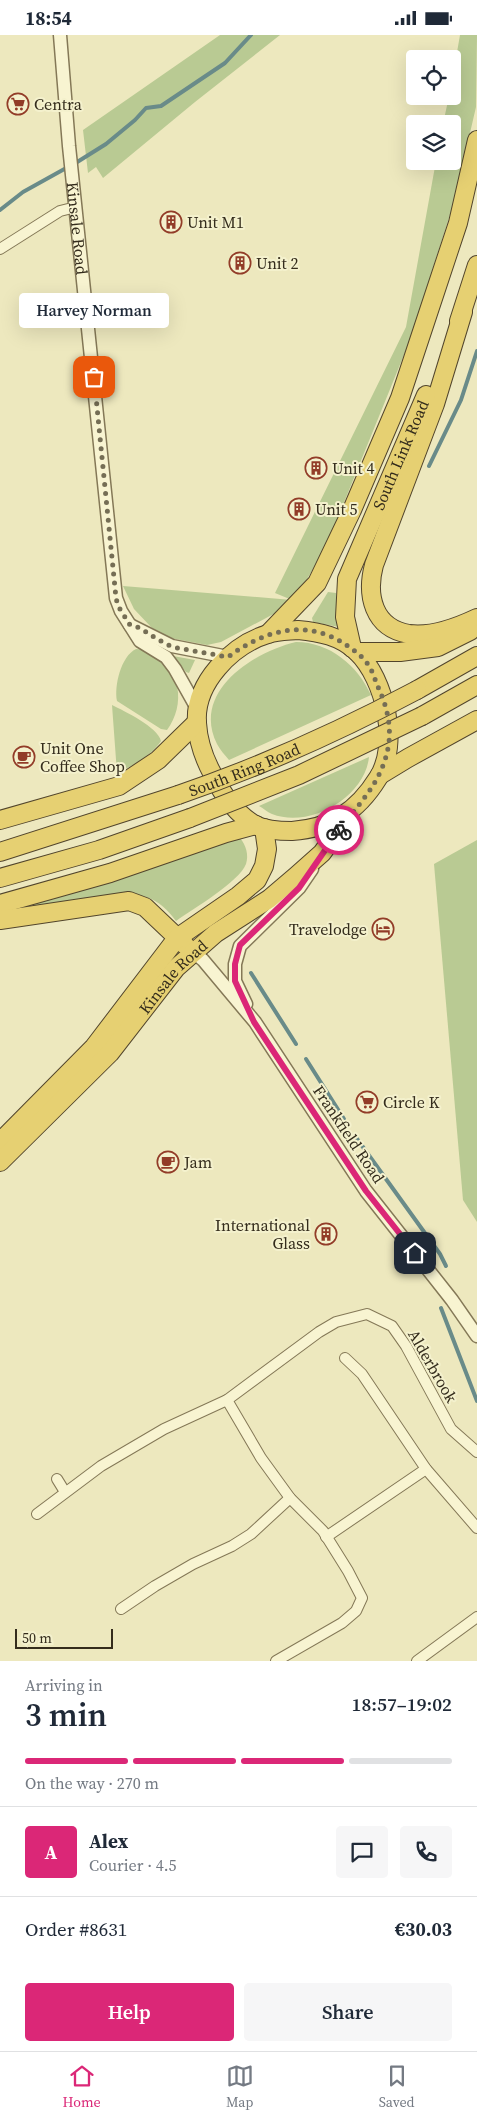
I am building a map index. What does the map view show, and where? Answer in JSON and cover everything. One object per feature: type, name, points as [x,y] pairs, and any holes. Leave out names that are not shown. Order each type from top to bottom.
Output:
[{"type":"highway","name":"South Link Road","points":[[268,634],[317,583],[352,511],[400,398],[458,223],[477,140]]},
{"type":"highway","name":"South Link Road","points":[[354,650],[345,617],[347,579],[462,312],[477,265]]},
{"type":"highway","points":[[462,312],[434,404],[374,565],[370,589],[375,611],[382,620],[394,628],[410,634],[431,633],[451,629],[477,618]]},
{"type":"highway","points":[[354,650],[400,652],[438,647],[477,627]]},
{"type":"highway","points":[[260,827],[232,805],[221,791],[205,758],[197,716],[200,698],[211,677],[228,657],[248,643],[268,634],[298,629],[322,633],[354,650],[369,666],[387,714],[390,730],[389,743],[380,775]]},
{"type":"highway","name":"South Ring Road","points":[[0,852],[231,777],[366,717],[477,656]]},
{"type":"highway","name":"South Ring Road","points":[[0,878],[99,850],[190,818],[299,775],[422,716],[477,685]]},
{"type":"highway","points":[[0,820],[119,786],[146,770],[158,760],[197,716]]},
{"type":"highway","points":[[380,775],[408,757],[477,721]]},
{"type":"highway","name":"Kinsale Road","points":[[0,1162],[110,1053],[176,968],[216,933],[268,899],[322,853],[380,775]]},
{"type":"highway","points":[[0,904],[110,873],[226,833],[260,827],[283,831],[308,830],[331,823],[357,806]]},
{"type":"highway","name":"Kinsale Road","points":[[0,1142],[94,1047],[177,938],[238,896],[257,880],[264,866],[267,849],[260,827]]},
{"type":"highway","points":[[0,920],[129,901],[145,907],[193,952]]},
{"type":"street","name":"Kinsale Road","points":[[60,35],[69,146],[116,598],[118,606],[140,641],[166,657],[175,669],[197,716]]},
{"type":"street","points":[[0,249],[60,211],[76,207]]},
{"type":"street","points":[[130,625],[172,647],[228,657]]},
{"type":"street","points":[[254,1022],[235,981],[235,964],[240,945],[299,888],[322,853]]},
{"type":"street","name":"Frankfield Road","points":[[193,952],[203,960],[254,1022],[366,1191],[452,1300],[477,1336]]},
{"type":"street","name":"Alderbrook","points":[[37,1515],[101,1466],[164,1429],[228,1400],[319,1332],[336,1322],[367,1314],[392,1326],[406,1346],[451,1429],[477,1451]]},
{"type":"street","points":[[345,1358],[362,1374],[426,1469],[477,1528]]},
{"type":"street","points":[[228,1400],[261,1458],[290,1498],[326,1537],[348,1571],[362,1598],[356,1611],[342,1623],[276,1661]]},
{"type":"street","points":[[326,1537],[426,1469]]},
{"type":"street","points":[[57,1479],[65,1492]]},
{"type":"street","points":[[121,1609],[155,1586],[251,1534],[290,1498]]},
{"type":"street","points":[[417,1661],[477,1617]]},
{"type":"green space","points":[[220,35],[280,35],[103,178],[96,167],[88,173],[83,130]]},
{"type":"green space","points":[[460,35],[477,35],[476,107],[454,202],[410,340],[320,558],[294,600],[281,610],[221,642],[207,645],[165,637],[151,627],[134,609],[123,586],[292,600],[275,593],[406,327],[434,170],[461,170],[461,115],[445,115],[447,105],[461,105],[461,50],[457,50]]},
{"type":"green space","points":[[328,592],[336,593],[339,627],[313,622],[312,618]]},
{"type":"green space","points":[[296,642],[320,646],[351,665],[359,674],[371,695],[229,760],[217,744],[211,725],[212,708],[219,692],[231,677],[245,665],[279,647]]},
{"type":"green space","points":[[136,649],[151,653],[161,659],[169,667],[174,677],[177,687],[177,709],[167,730],[161,729],[117,701],[116,695],[120,672],[126,658]]},
{"type":"green space","points":[[173,656],[195,660],[189,673],[186,672]]},
{"type":"green space","points":[[112,705],[132,715],[154,730],[161,741],[147,756],[117,773]]},
{"type":"green space","points":[[369,757],[365,772],[358,785],[347,797],[318,813],[303,817],[287,817],[272,814],[259,806]]},
{"type":"green space","points":[[240,838],[247,854],[247,861],[242,871],[225,887],[176,921],[159,903],[146,897],[109,897],[37,908],[34,904]]},
{"type":"green space","points":[[477,840],[477,1222],[463,1200],[434,864]]},
{"type":"waterway","points":[[74,164],[106,144],[135,120],[146,108],[161,106],[225,63],[251,35]]},
{"type":"waterway","points":[[0,210],[23,192],[68,167]]},
{"type":"waterway","points":[[429,466],[461,400],[477,351]]},
{"type":"waterway","points":[[251,973],[296,1044]]},
{"type":"waterway","points":[[306,1059],[344,1119]]},
{"type":"waterway","points":[[355,1136],[440,1254],[446,1266]]},
{"type":"waterway","points":[[441,1308],[477,1401]]},
{"type":"way so far","points":[[94,377],[116,598],[118,606],[130,625],[140,628],[172,647],[228,657],[248,643],[268,634],[298,629],[328,634],[357,651],[369,666],[380,691],[387,714],[390,730],[389,743],[380,775],[373,787],[339,830]]},
{"type":"place","name":"Centra","points":[[18,104]]},
{"type":"place","name":"Unit M1","points":[[171,222]]},
{"type":"place","name":"Unit 2","points":[[240,263]]},
{"type":"place","name":"Harvey Norman","points":[[94,377]]},
{"type":"place","name":"Unit 4","points":[[316,468]]},
{"type":"place","name":"Unit 5","points":[[299,509]]},
{"type":"place","name":"Unit One Coffee Shop","points":[[24,757]]},
{"type":"place","name":"Travelodge","points":[[383,929]]},
{"type":"place","name":"Circle K","points":[[367,1102]]},
{"type":"place","name":"Jam","points":[[168,1162]]},
{"type":"place","name":"International Glass","points":[[326,1234]]},
{"type":"route","points":[[339,830],[299,888],[240,945],[236,955],[235,981],[254,1022],[283,1066],[366,1191],[415,1253]]}]
